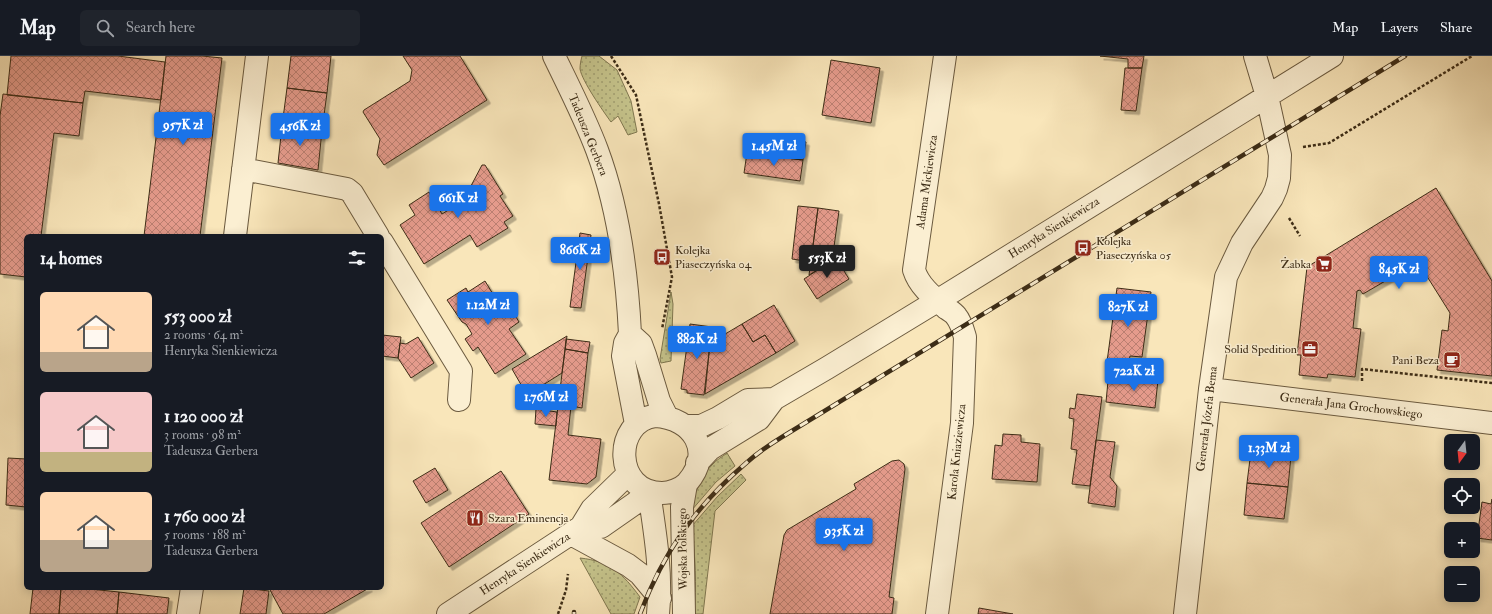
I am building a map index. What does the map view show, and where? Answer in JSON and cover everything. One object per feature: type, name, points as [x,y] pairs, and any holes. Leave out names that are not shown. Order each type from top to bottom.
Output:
[{"type":"street","points":[[235,234],[257,56]]},
{"type":"street","name":"Tadeusza Gerbera","points":[[554,56],[596,148],[606,175],[618,225],[626,270],[630,334],[625,343],[623,356],[636,424]]},
{"type":"street","name":"Adama Mickiewicza","points":[[937,301],[916,279],[914,270],[945,56]]},
{"type":"street","name":"Generała Józefa Bema","points":[[1185,614],[1210,389],[1226,278],[1242,243],[1272,198],[1279,178],[1280,155],[1267,96],[1255,56]]},
{"type":"street","name":"Henryka Sienkiewicza","points":[[698,463],[710,449],[759,419],[774,399],[937,301],[1332,56]]},
{"type":"street","points":[[243,169],[346,189],[352,193],[377,234]]},
{"type":"street","points":[[384,245],[461,371],[459,400]]},
{"type":"street","name":"Karola Kniaziewicza","points":[[937,301],[956,316],[962,326],[965,337],[962,423],[938,614]]},
{"type":"street","points":[[630,334],[641,344],[659,401],[667,417]]},
{"type":"street","name":"Generała Jana Grochowskiego","points":[[1210,389],[1492,423]]},
{"type":"street","name":"Henryka Sienkiewicza","points":[[686,426],[701,426],[718,418],[748,400],[774,399]]},
{"type":"street","points":[[649,417],[667,417],[680,422],[692,433],[698,443],[698,463],[686,484],[668,493],[649,492],[641,489],[628,474],[624,455],[626,444],[629,434],[636,424],[649,417]]},
{"type":"street","name":"Henryka Sienkiewicza","points":[[448,614],[576,530],[592,509],[628,474]]},
{"type":"street","name":"Wojska Polskiego","points":[[684,614],[682,506],[686,484]]},
{"type":"street","name":"Henryka Sienkiewicza","points":[[576,530],[601,527],[649,492]]},
{"type":"street","name":"Wojska Polskiego","points":[[649,492],[657,543],[659,606]]},
{"type":"street","points":[[576,530],[640,574],[659,606]]},
{"type":"street","points":[[188,614],[192,590]]},
{"type":"path","points":[[611,56],[636,95],[659,204],[672,277]]},
{"type":"path","points":[[1299,147],[1329,143],[1472,56]]},
{"type":"path","points":[[558,614],[566,590],[568,574]]},
{"type":"shaded area","points":[[582,56],[599,56],[617,70],[631,101],[637,132],[628,135],[618,116],[611,122],[593,96],[585,81],[580,69]]},
{"type":"shaded area","points":[[671,292],[673,304],[671,361],[661,363],[660,359]]},
{"type":"shaded area","points":[[727,453],[735,466],[716,482],[691,511],[696,492],[704,475],[717,460]]},
{"type":"shaded area","points":[[741,474],[746,480],[715,511],[703,614],[694,614],[695,570],[692,526],[717,497]]},
{"type":"shaded area","points":[[580,558],[600,562],[608,566],[615,570],[628,582],[640,597],[634,614],[611,614]]},
{"type":"building","points":[[11,56],[118,56],[165,62],[161,100],[85,91],[83,103],[7,95]]},
{"type":"building","points":[[166,56],[202,56],[222,58],[200,234],[144,234]]},
{"type":"building","points":[[291,56],[331,56],[327,93],[287,88]]},
{"type":"building","points":[[403,56],[460,56],[487,100],[384,165],[377,155],[380,139],[363,112],[410,81],[412,70]]},
{"type":"building","points":[[1100,56],[1144,56],[1142,68],[1128,68],[1128,59]]},
{"type":"building","points":[[831,60],[880,68],[871,123],[822,115]]},
{"type":"building","points":[[1125,68],[1142,68],[1136,111],[1121,110]]},
{"type":"building","points":[[287,88],[327,93],[322,130],[282,126]]},
{"type":"building","points":[[3,94],[83,103],[79,136],[54,133],[41,234],[24,234],[24,277],[0,274],[0,116]]},
{"type":"building","points":[[282,126],[322,130],[318,170],[278,163]]},
{"type":"building","points":[[756,134],[806,142],[803,160],[753,154]]},
{"type":"building","points":[[747,153],[803,160],[800,181],[744,173]]},
{"type":"building","points":[[482,165],[485,165],[503,194],[500,196],[513,216],[504,222],[508,228],[477,247],[470,235],[424,264],[400,225],[415,215],[409,205],[429,192],[442,214],[463,201]]},
{"type":"building","points":[[1436,188],[1492,281],[1492,376],[1437,370],[1442,330],[1448,331],[1450,313],[1418,262],[1363,294],[1360,290],[1357,291],[1353,328],[1361,329],[1355,377],[1328,374],[1327,378],[1299,375],[1301,355],[1297,355],[1307,267]]},
{"type":"building","points":[[798,206],[818,208],[812,253],[806,252],[805,261],[792,259]]},
{"type":"building","points":[[818,208],[839,211],[832,261],[809,275]]},
{"type":"building","points":[[580,233],[591,235],[581,308],[570,307]]},
{"type":"building","points":[[836,258],[849,279],[817,299],[804,279]]},
{"type":"building","points":[[485,281],[502,309],[509,305],[519,322],[509,329],[526,354],[495,374],[478,347],[473,351],[465,339],[472,334],[447,300],[466,288],[468,292]]},
{"type":"building","points":[[1117,288],[1151,292],[1142,357],[1130,356],[1127,372],[1106,369]]},
{"type":"building","points":[[774,305],[795,341],[776,353],[765,335],[753,342],[742,324]]},
{"type":"building","points":[[690,324],[712,327],[704,395],[687,393],[687,390],[681,389]]},
{"type":"building","points":[[742,324],[753,342],[765,335],[776,353],[705,394],[710,343]]},
{"type":"building","points":[[384,335],[401,337],[398,358],[384,356]]},
{"type":"building","points":[[567,336],[562,373],[527,395],[512,369]]},
{"type":"building","points":[[418,337],[434,363],[411,378],[398,358],[400,343],[406,344]]},
{"type":"building","points":[[566,339],[590,342],[588,353],[565,349]]},
{"type":"building","points":[[565,349],[588,353],[582,408],[571,406],[568,435],[601,439],[596,477],[587,484],[549,480]]},
{"type":"building","points":[[1137,373],[1148,375],[1148,379],[1158,380],[1155,408],[1106,402],[1108,381],[1136,384]]},
{"type":"building","points":[[1077,394],[1102,397],[1090,486],[1072,484],[1077,450],[1071,449],[1074,419],[1069,418],[1070,408],[1075,409]]},
{"type":"building","points":[[536,409],[557,412],[556,426],[535,424]]},
{"type":"building","points":[[1003,434],[1021,435],[1021,442],[1040,444],[1037,482],[992,479],[995,445],[1002,446]]},
{"type":"building","points":[[1096,440],[1115,442],[1110,477],[1117,486],[1115,507],[1088,503]]},
{"type":"building","points":[[1251,451],[1291,456],[1288,487],[1247,483]]},
{"type":"building","points":[[8,458],[24,459],[24,507],[6,505]]},
{"type":"building","points":[[899,460],[904,464],[905,469],[889,597],[894,598],[892,614],[770,614],[784,535],[787,530],[856,489],[854,484],[892,461]]},
{"type":"building","points":[[435,468],[448,490],[426,503],[413,481]]},
{"type":"building","name":"Szara Eminencja","points":[[501,471],[529,514],[449,567],[421,523]]},
{"type":"building","points":[[1247,483],[1288,487],[1284,519],[1244,515]]},
{"type":"building","points":[[1492,499],[1492,540],[1480,538],[1479,522],[1482,502],[1491,504]]},
{"type":"building","points":[[33,590],[61,590],[59,614],[30,614]]},
{"type":"building","points":[[61,590],[100,590],[119,592],[117,614],[59,614]]},
{"type":"building","points":[[244,590],[269,591],[266,614],[240,614]]},
{"type":"building","points":[[270,590],[366,590],[324,614],[283,614]]},
{"type":"building","points":[[119,592],[169,598],[167,614],[117,614]]},
{"type":"building","points":[[979,608],[1013,614],[978,614]]},
{"type":"railway","points":[[640,614],[659,571],[682,532],[727,480],[763,450],[1405,56]]},
{"type":"place","name":"Kolejka Piaseczyńska 05","points":[[1083,248]]},
{"type":"place","name":"Kolejka Piaseczyńska 04","points":[[662,257]]},
{"type":"place","name":"Żabka","points":[[1324,264]]},
{"type":"place","name":"Solid Spedition","points":[[1310,349]]},
{"type":"place","name":"Pani Beza","points":[[1452,360]]},
{"type":"place","name":"Szara Eminencja","points":[[475,518]]}]
